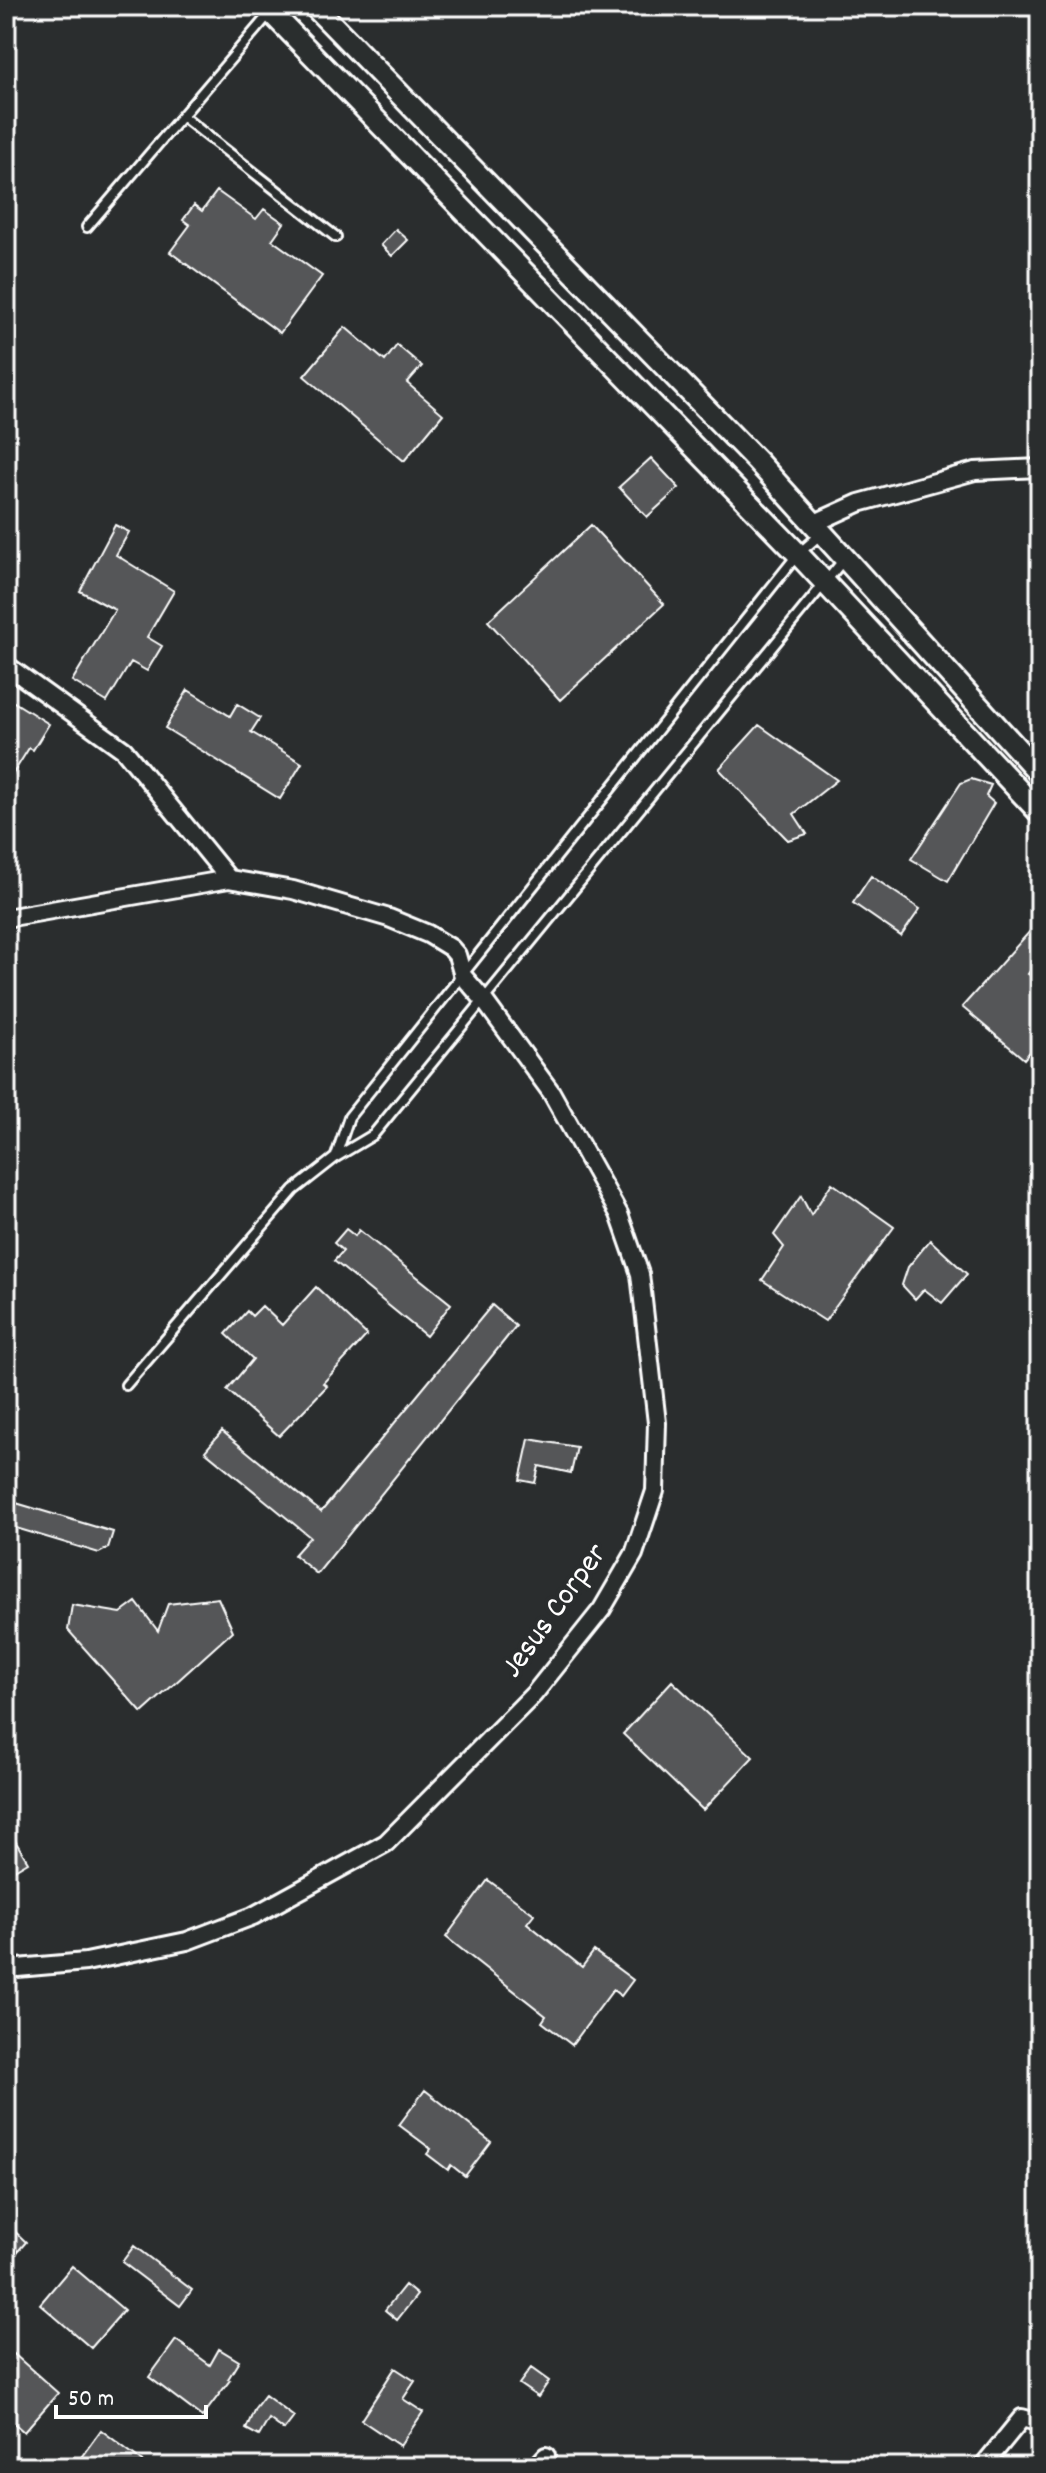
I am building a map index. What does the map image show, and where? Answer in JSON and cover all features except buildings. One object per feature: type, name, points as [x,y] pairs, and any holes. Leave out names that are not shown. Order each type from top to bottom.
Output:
[{"type":"street","points":[[314,6],[757,461],[1040,774]]},
{"type":"street","points":[[268,9],[798,554],[1040,813]]},
{"type":"street","points":[[818,528],[859,503],[975,471],[1040,468]]},
{"type":"street","points":[[6,665],[124,750],[229,879]]},
{"type":"street","name":"Jesus Corper","points":[[6,918],[229,879],[293,890],[389,918],[428,934],[457,955],[463,976],[551,1092],[619,1214],[640,1274],[657,1423],[655,1491],[634,1554],[602,1609],[534,1694],[386,1843],[253,1916],[187,1941],[86,1962],[6,1969]]},
{"type":"street","points":[[982,2467],[1022,2418],[1040,2423]]},
{"type":"lane","points":[[87,227],[268,9]]},
{"type":"lane","points":[[182,116],[336,237]]},
{"type":"lane","points":[[336,1157],[349,1117],[818,528]]},
{"type":"lane","points":[[126,1385],[294,1190],[336,1157],[373,1135],[846,558]]}]
